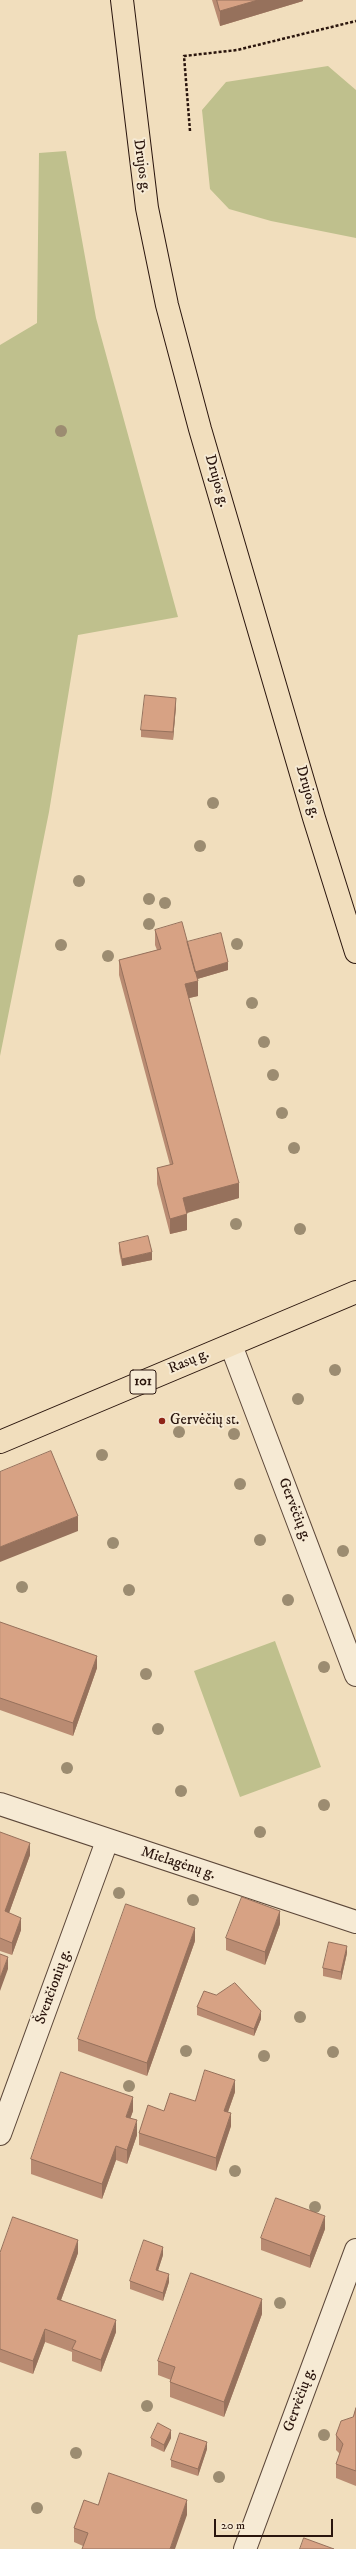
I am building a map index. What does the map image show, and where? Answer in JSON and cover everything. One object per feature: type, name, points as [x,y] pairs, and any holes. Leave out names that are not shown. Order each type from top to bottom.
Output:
[{"type":"main road","name":"Drujos g.","points":[[122,0],[147,208],[168,305],[203,436],[314,818],[356,952]]},
{"type":"main road","name":"Rasų g.","points":[[0,1442],[356,1292]]},
{"type":"street","name":"Gervėčių g.","points":[[231,1345],[356,1675]]},
{"type":"street","name":"Mielagėnų g.","points":[[0,1804],[107,1841],[356,1922]]},
{"type":"street","name":"Švenčionių g.","points":[[0,2134],[107,1841]]},
{"type":"street","name":"Gervėčių g.","points":[[245,2549],[356,2250]]},
{"type":"path","points":[[190,131],[184,56],[237,50],[356,20]]},
{"type":"green space","points":[[328,66],[356,90],[356,238],[271,221],[229,209],[210,189],[202,110],[226,82]]},
{"type":"green space","points":[[66,151],[96,318],[178,617],[78,635],[49,812],[0,1056],[0,345],[37,323],[39,153]]},
{"type":"green space","points":[[275,1641],[321,1767],[240,1797],[194,1671]]},
{"type":"building","points":[[217,0],[258,0],[220,11]]},
{"type":"building","points":[[145,695],[176,698],[173,732],[141,730]]},
{"type":"building","points":[[182,922],[198,981],[185,984],[239,1183],[183,1198],[187,1214],[170,1219],[157,1168],[173,1164],[119,960],[161,949],[155,930]]},
{"type":"building","points":[[221,933],[228,962],[195,972],[187,942]]},
{"type":"building","points":[[148,1236],[152,1252],[122,1259],[119,1243]]},
{"type":"building","points":[[51,1451],[78,1516],[0,1547],[0,1472]]},
{"type":"building","points":[[0,1622],[97,1656],[73,1723],[0,1698]]},
{"type":"building","points":[[0,1832],[30,1843],[5,1911],[21,1918],[12,1943],[0,1938]]},
{"type":"building","points":[[242,1897],[280,1911],[265,1952],[226,1938]]},
{"type":"building","points":[[126,1904],[195,1928],[147,2063],[78,2039]]},
{"type":"building","points":[[329,1942],[347,1946],[341,1972],[323,1968]]},
{"type":"building","points":[[0,1954],[8,1957],[0,1978]]},
{"type":"building","points":[[235,1983],[261,2011],[254,2029],[197,2007],[204,1991],[216,1995]]},
{"type":"building","points":[[205,2070],[235,2080],[224,2111],[231,2113],[216,2158],[139,2133],[148,2105],[164,2111],[170,2093],[195,2101]]},
{"type":"building","points":[[61,2072],[133,2097],[126,2117],[137,2120],[127,2150],[116,2146],[102,2184],[31,2159]]},
{"type":"building","points":[[276,2198],[325,2216],[310,2256],[261,2238]]},
{"type":"building","points":[[13,2217],[78,2240],[57,2299],[116,2320],[101,2360],[72,2349],[76,2341],[45,2329],[33,2361],[0,2349],[0,2253]]},
{"type":"building","points":[[144,2240],[163,2247],[156,2270],[169,2274],[163,2293],[130,2281]]},
{"type":"building","points":[[191,2273],[262,2299],[224,2402],[170,2382],[175,2367],[158,2361]]},
{"type":"building","points":[[356,2408],[356,2471],[336,2464],[343,2444],[336,2435],[341,2421],[353,2417]]},
{"type":"building","points":[[158,2423],[171,2430],[164,2445],[151,2438]]},
{"type":"building","points":[[180,2433],[207,2442],[198,2469],[171,2460]]},
{"type":"building","points":[[109,2473],[187,2500],[170,2549],[82,2549],[88,2533],[74,2528],[84,2500],[98,2505]]},
{"type":"building","points":[[304,2538],[334,2549],[300,2549]]},
{"type":"place","name":"Gervėčių st.","points":[[162,1421]]}]
